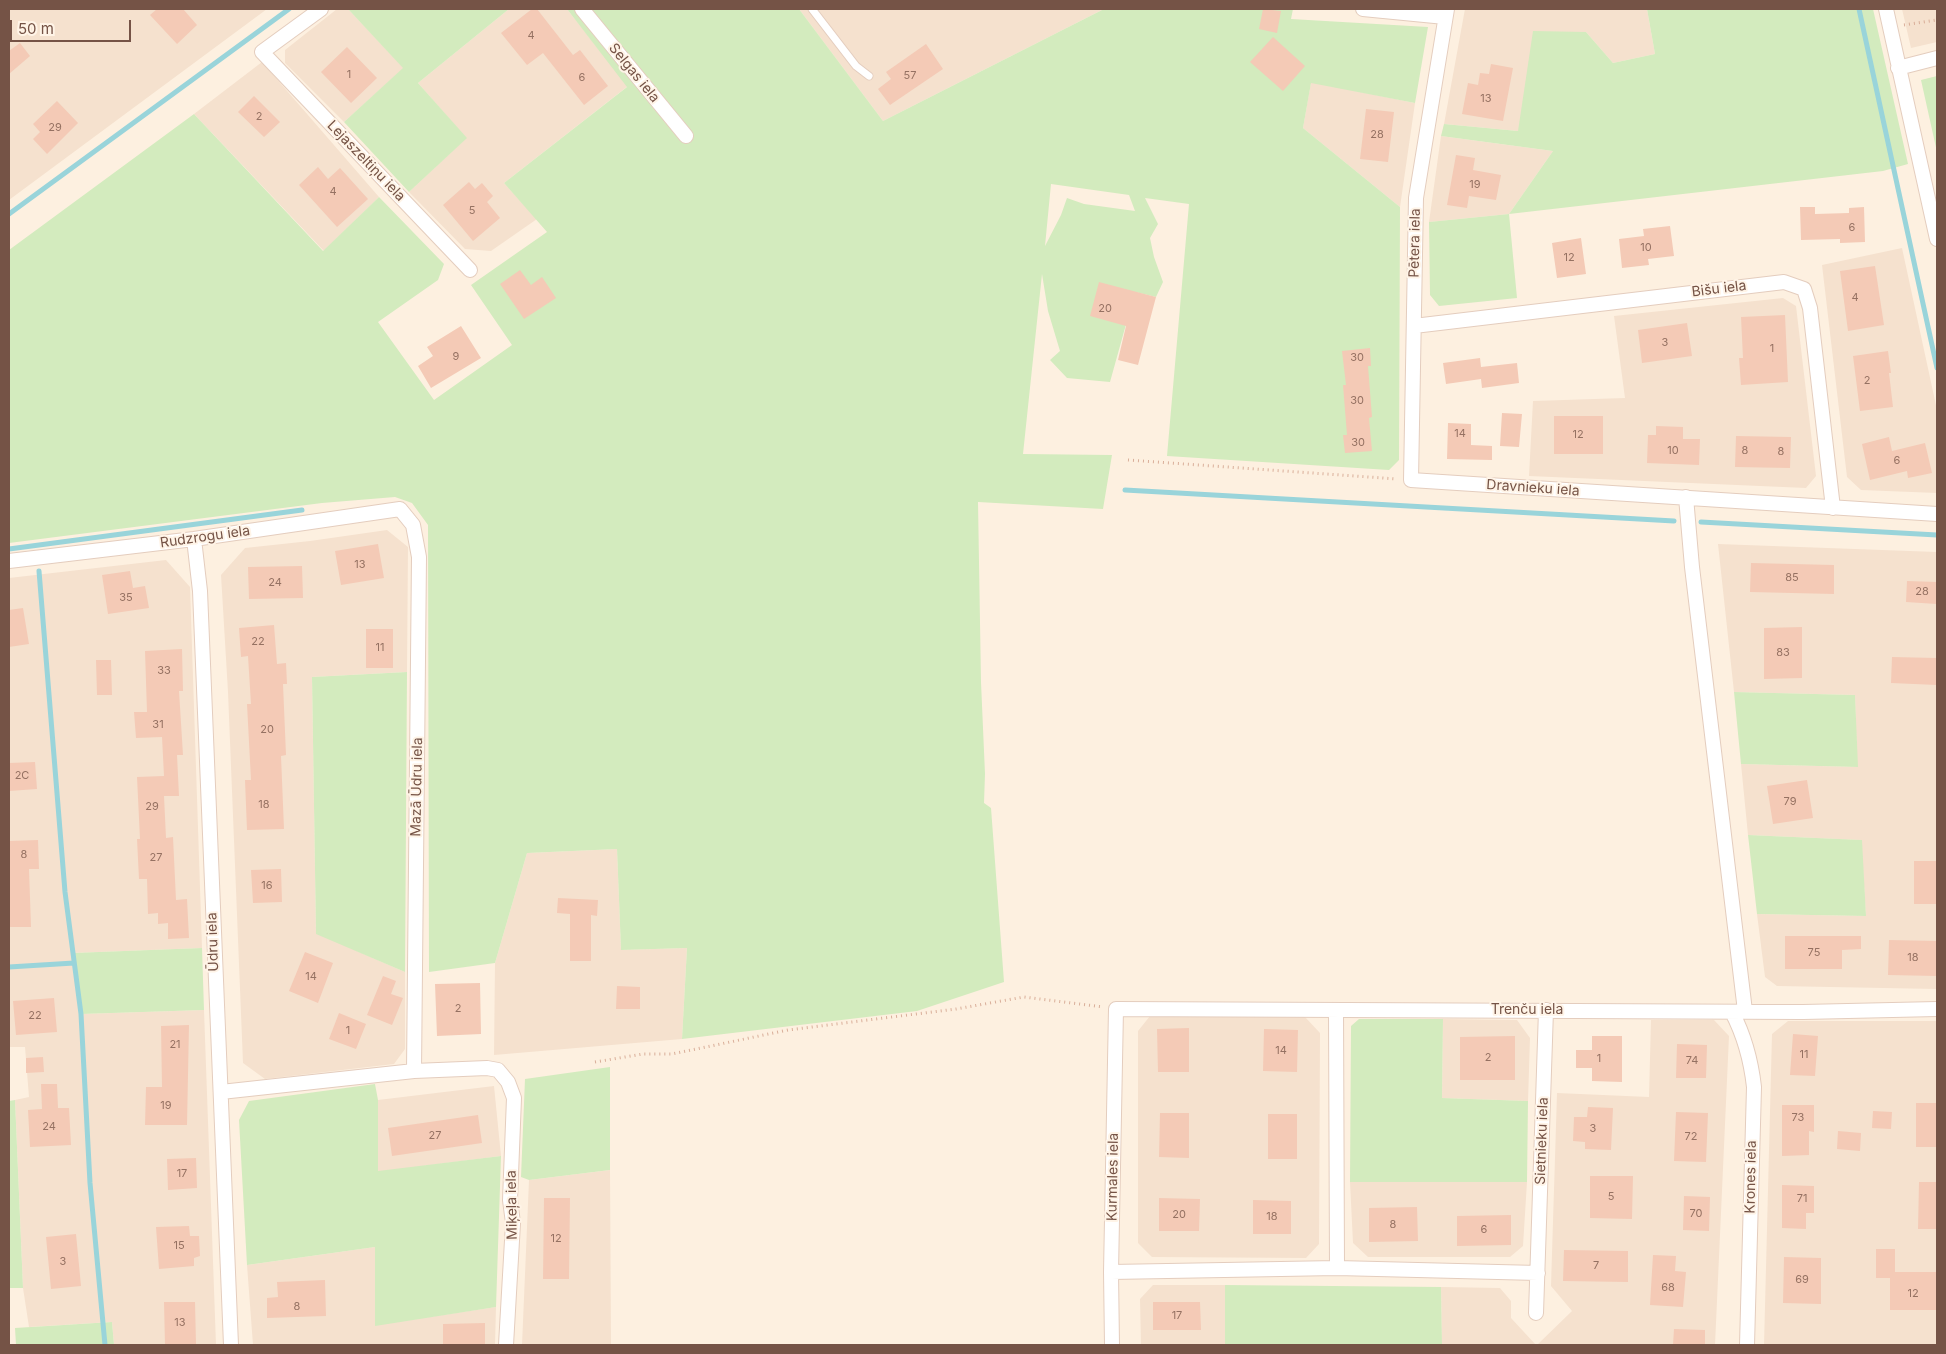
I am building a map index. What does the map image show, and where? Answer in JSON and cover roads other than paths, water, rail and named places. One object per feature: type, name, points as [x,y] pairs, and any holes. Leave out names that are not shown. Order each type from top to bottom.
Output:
[{"type":"street","name":"Lejaszeltiņu iela","points":[[321,9],[262,52],[470,270]]},
{"type":"street","name":"Selgas iela","points":[[582,9],[686,136]]},
{"type":"street","points":[[1363,9],[1446,13]]},
{"type":"street","points":[[1886,9],[1937,239]]},
{"type":"street","name":"Pētera iela","points":[[1411,480],[1416,198],[1446,13]]},
{"type":"street","points":[[1898,68],[1937,58]]},
{"type":"street","name":"Bišu iela","points":[[1414,326],[1784,282],[1804,289],[1810,308],[1833,508]]},
{"type":"street","name":"Dravnieku iela","points":[[1411,480],[1937,514]]},
{"type":"street","name":"Krones iela","points":[[1686,497],[1739,1025],[1747,1048],[1754,1087],[1747,1345]]},
{"type":"street","name":"Rudzrogu iela","points":[[9,560],[194,539],[400,509]]},
{"type":"street","name":"Mazā Ūdru iela","points":[[400,509],[413,525],[419,557],[414,1071]]},
{"type":"street","name":"Ūdru iela","points":[[194,539],[200,591],[231,1345]]},
{"type":"street","name":"Trenču iela","points":[[1116,1009],[1738,1012],[1937,1009]]},
{"type":"street","name":"Kurmales iela","points":[[1112,1345],[1111,1272],[1116,1009]]},
{"type":"street","points":[[1336,1010],[1338,1268]]},
{"type":"street","name":"Sietnieku iela","points":[[1536,1312],[1546,1010]]},
{"type":"street","name":"Miķeļa iela","points":[[414,1071],[487,1068],[498,1070],[508,1082],[514,1098],[510,1200],[513,1223],[506,1345]]},
{"type":"street","points":[[221,1092],[414,1071]]},
{"type":"street","points":[[1111,1272],[1338,1268],[1538,1272]]},
{"type":"lane","points":[[812,9],[856,66],[869,76]]},
{"type":"waterway","points":[[9,214],[289,9]]},
{"type":"waterway","points":[[1859,9],[1937,368]]},
{"type":"waterway","points":[[1125,490],[1674,521]]},
{"type":"waterway","points":[[9,549],[302,510]]},
{"type":"waterway","points":[[1701,522],[1937,535]]},
{"type":"waterway","points":[[39,571],[65,892],[81,1014],[90,1183],[105,1345]]},
{"type":"waterway","points":[[9,967],[74,963]]}]
